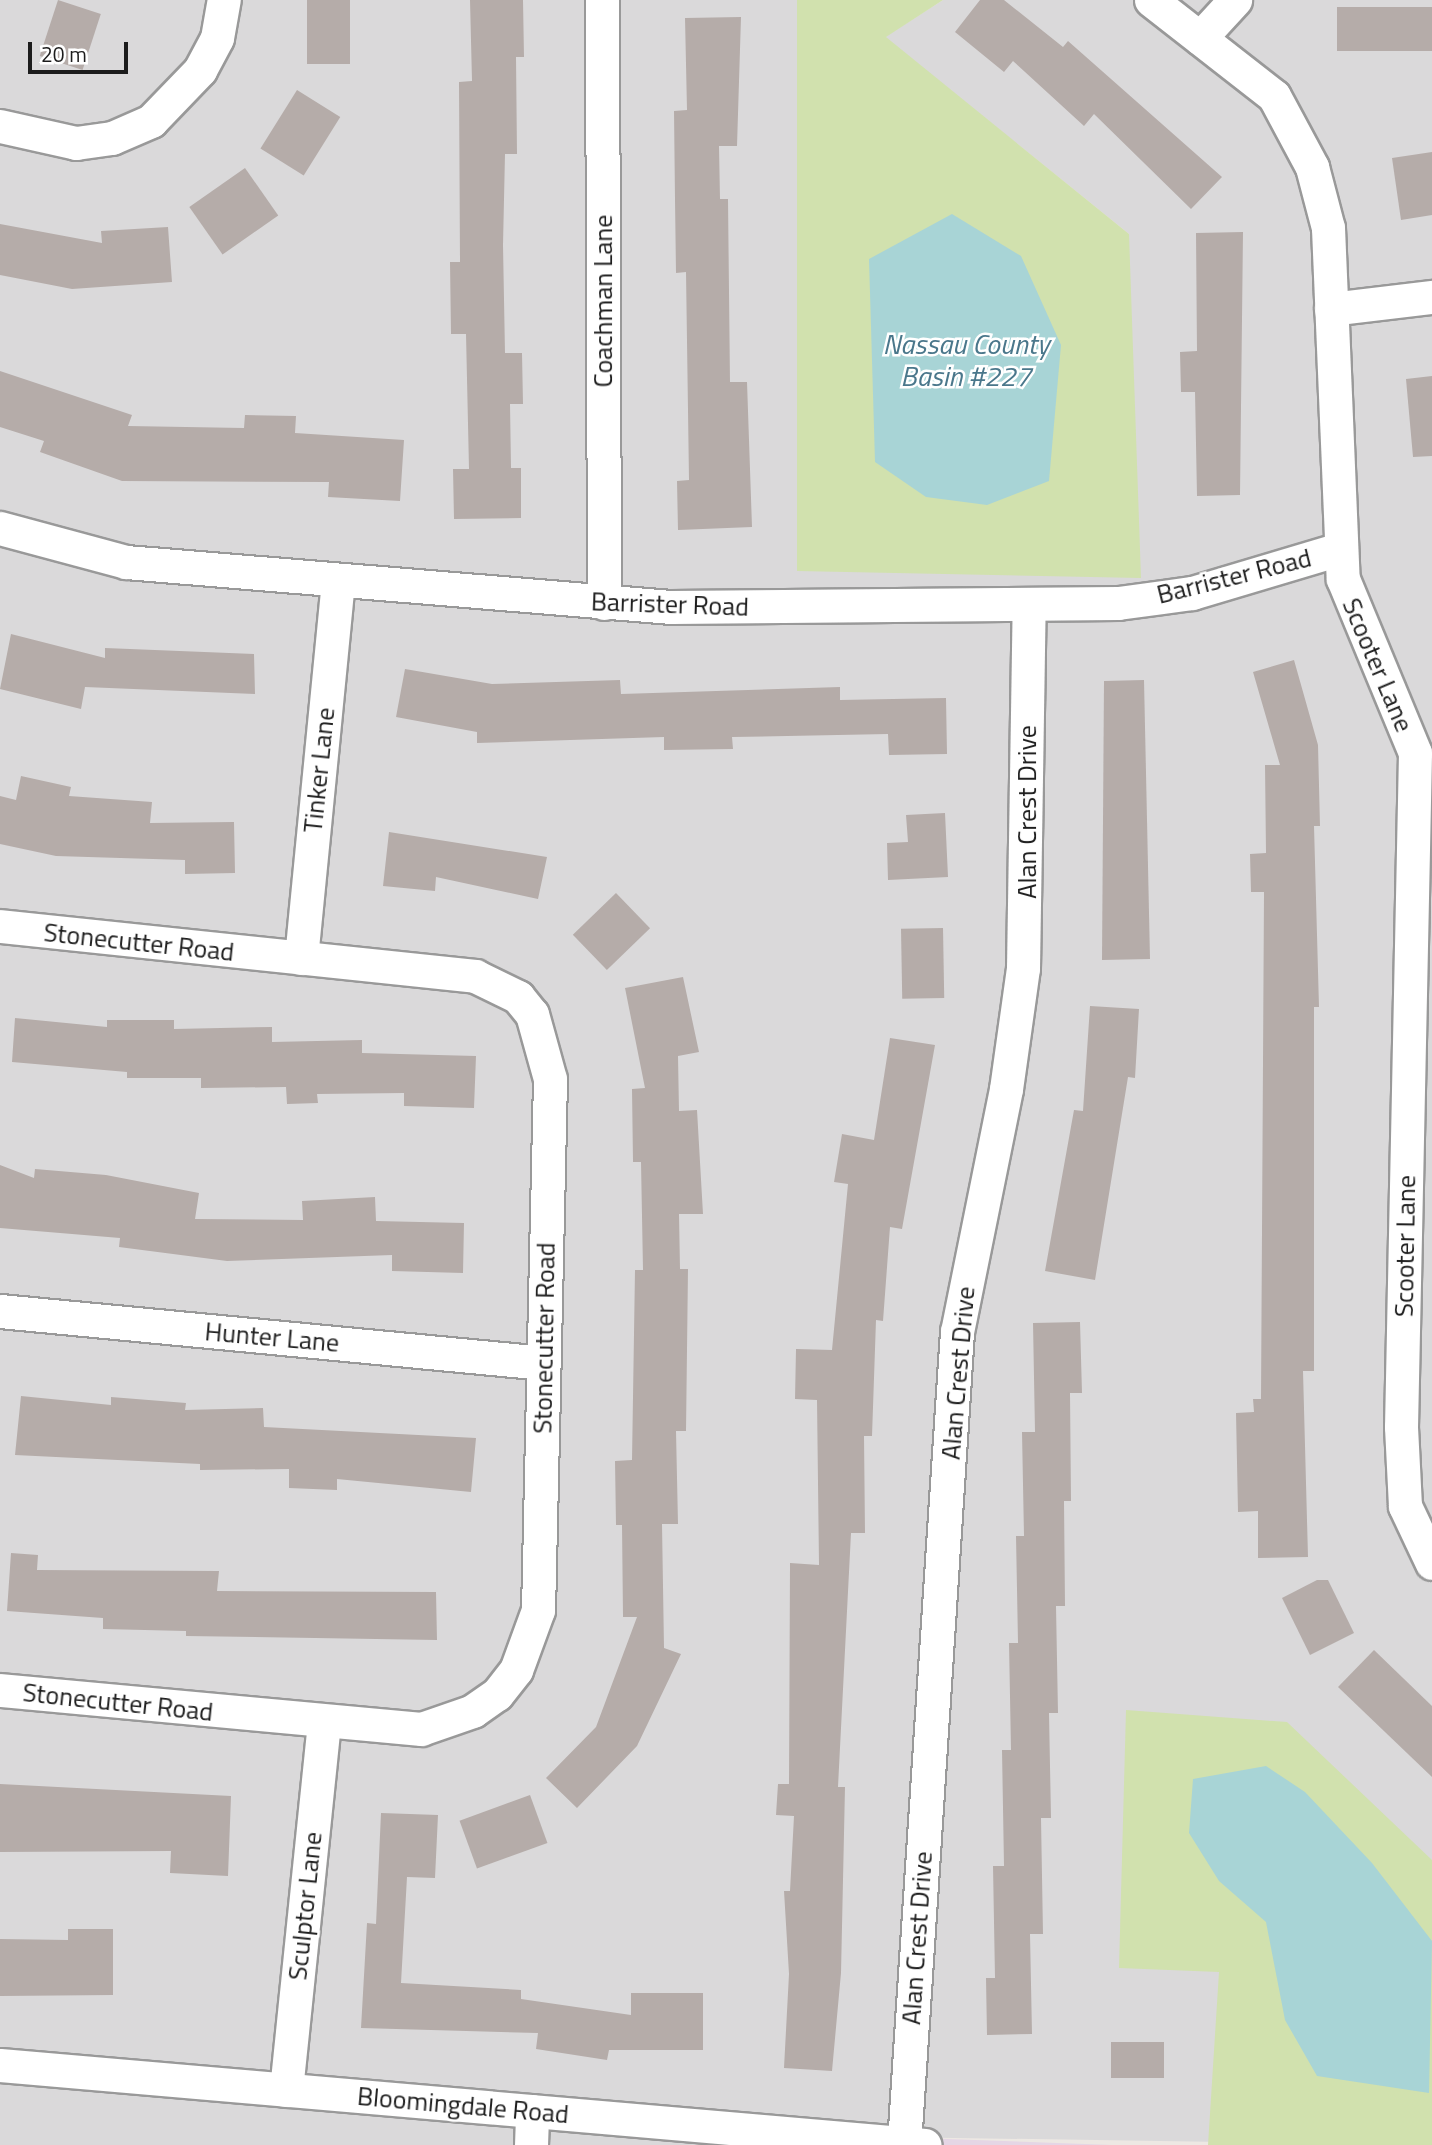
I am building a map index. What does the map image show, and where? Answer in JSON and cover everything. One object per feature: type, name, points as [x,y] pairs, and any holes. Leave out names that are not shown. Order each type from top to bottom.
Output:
[{"type":"street","points":[[0,126],[76,143],[112,138],[151,121],[200,70],[217,38],[224,0]]},
{"type":"street","name":"Coachman Lane","points":[[602,0],[604,603]]},
{"type":"street","name":"Scooter Lane","points":[[1151,0],[1274,96],[1312,167],[1328,228],[1340,549],[1348,599],[1423,753],[1401,1427],[1405,1506],[1432,1563]]},
{"type":"street","points":[[1200,38],[1235,0]]},
{"type":"street","points":[[1331,309],[1432,297]]},
{"type":"street","name":"Barrister Road","points":[[0,528],[126,562],[604,603],[1029,606],[1192,593],[1340,549]]},
{"type":"street","name":"Tinker Lane","points":[[301,958],[338,582]]},
{"type":"street","name":"Alan Crest Drive","points":[[915,2144],[957,1332],[1006,1089],[1023,968],[1029,606]]},
{"type":"street","name":"Stonecutter Road","points":[[0,926],[475,976],[518,997],[532,1014],[550,1079],[538,1610],[516,1671],[473,1711],[421,1729],[0,1690]]},
{"type":"street","name":"Hunter Lane","points":[[0,1311],[544,1363]]},
{"type":"street","name":"Sculptor Lane","points":[[286,2090],[324,1722]]},
{"type":"street","name":"Bloomingdale Road","points":[[0,2065],[915,2144]]},
{"type":"street","points":[[531,2145],[532,2112]]},
{"type":"shaded area","points":[[0,0],[797,0],[797,571],[1129,234],[885,37],[943,0],[1432,0],[1432,2145],[890,2137],[797,2145],[0,2145]]},
{"type":"shaded area","points":[[890,2137],[1112,2145],[890,2145]]},
{"type":"green space","name":"Nassau County Basin #227","points":[[797,0],[943,0],[886,37],[1129,234],[1141,578],[797,571]]},
{"type":"green space","points":[[1126,1710],[1287,1722],[1432,1860],[1432,2145],[1208,2145],[1219,1972],[1119,1968]]},
{"type":"water","name":"Nassau County Basin #227","points":[[952,214],[1021,256],[1061,345],[1049,481],[987,505],[926,497],[875,462],[869,259]]},
{"type":"water","points":[[1266,1766],[1305,1792],[1372,1863],[1432,1941],[1429,2093],[1317,2076],[1285,2020],[1266,1922],[1219,1881],[1189,1833],[1193,1779]]},
{"type":"building","points":[[58,0],[101,14],[83,70],[40,56]]},
{"type":"building","points":[[307,0],[350,0],[350,64],[307,64]]},
{"type":"building","points":[[470,0],[523,0],[524,57],[516,57],[517,154],[505,154],[503,245],[505,353],[522,353],[523,404],[510,404],[511,468],[521,468],[521,518],[454,519],[453,469],[469,469],[466,334],[451,334],[450,262],[460,262],[459,82],[472,81]]},
{"type":"building","points":[[980,0],[1004,0],[1063,47],[1068,41],[1222,177],[1191,209],[1094,114],[1084,126],[1013,61],[1004,72],[955,32]]},
{"type":"building","points":[[1337,7],[1432,7],[1432,51],[1337,51]]},
{"type":"building","points":[[741,17],[737,146],[719,146],[720,199],[728,199],[730,382],[747,382],[752,527],[678,530],[677,481],[689,480],[686,272],[676,273],[674,111],[687,110],[685,18]]},
{"type":"building","points":[[297,90],[340,117],[304,176],[260,149]]},
{"type":"building","points":[[1432,152],[1432,215],[1401,220],[1392,158]]},
{"type":"building","points":[[245,168],[278,216],[223,255],[189,207]]},
{"type":"building","points":[[0,224],[102,243],[101,231],[168,227],[172,282],[72,289],[0,275]]},
{"type":"building","points":[[1243,232],[1240,495],[1197,496],[1195,392],[1181,392],[1180,352],[1197,351],[1196,233]]},
{"type":"building","points":[[0,371],[132,415],[128,426],[244,428],[245,415],[296,416],[295,433],[404,440],[400,501],[328,497],[329,482],[122,481],[40,452],[44,441],[0,427]]},
{"type":"building","points":[[1432,376],[1432,456],[1413,457],[1406,379]]},
{"type":"building","points":[[11,634],[105,658],[105,648],[254,654],[255,694],[85,687],[81,709],[0,689]]},
{"type":"building","points":[[1294,660],[1318,745],[1320,826],[1314,826],[1319,1007],[1314,1007],[1314,1371],[1303,1371],[1308,1557],[1258,1558],[1258,1511],[1238,1512],[1236,1413],[1254,1412],[1253,1399],[1261,1399],[1264,892],[1251,892],[1250,854],[1266,853],[1265,765],[1280,765],[1253,672]]},
{"type":"building","points":[[405,669],[492,684],[620,680],[621,694],[840,687],[840,700],[946,698],[947,754],[889,755],[888,734],[732,737],[733,749],[664,750],[664,737],[477,743],[477,732],[396,717]]},
{"type":"building","points":[[1144,680],[1150,959],[1102,960],[1104,681]]},
{"type":"building","points":[[21,776],[71,787],[69,796],[152,802],[150,823],[234,822],[235,873],[185,874],[185,860],[56,856],[0,844],[0,796],[16,800]]},
{"type":"building","points":[[945,813],[948,877],[888,880],[887,843],[908,842],[906,815]]},
{"type":"building","points":[[389,832],[547,857],[538,899],[436,877],[435,891],[383,886]]},
{"type":"building","points":[[616,893],[650,928],[607,970],[573,935]]},
{"type":"building","points":[[943,928],[944,998],[902,999],[901,929]]},
{"type":"building","points":[[683,977],[699,1052],[678,1056],[679,1111],[697,1110],[703,1214],[679,1214],[680,1269],[688,1269],[686,1431],[676,1431],[678,1524],[662,1524],[664,1648],[681,1654],[637,1746],[577,1808],[546,1778],[596,1727],[637,1617],[623,1617],[622,1525],[616,1525],[615,1461],[632,1460],[635,1270],[643,1270],[641,1162],[633,1162],[632,1089],[645,1088],[625,988]]},
{"type":"building","points":[[1090,1006],[1139,1009],[1135,1078],[1128,1077],[1095,1280],[1045,1271],[1074,1110],[1083,1111]]},
{"type":"building","points":[[15,1018],[107,1027],[107,1020],[174,1020],[174,1029],[272,1027],[272,1042],[362,1040],[362,1053],[476,1056],[474,1108],[404,1106],[404,1093],[317,1094],[318,1103],[287,1104],[286,1087],[201,1088],[201,1078],[127,1078],[127,1072],[12,1062]]},
{"type":"building","points":[[890,1038],[935,1045],[902,1229],[890,1227],[883,1321],[876,1320],[872,1436],[864,1436],[865,1533],[851,1533],[838,1787],[845,1787],[841,1973],[832,2071],[784,2068],[789,1974],[784,1891],[790,1891],[794,1816],[776,1815],[778,1784],[789,1784],[790,1563],[819,1565],[817,1400],[795,1399],[796,1349],[832,1350],[848,1184],[834,1182],[842,1134],[874,1140]]},
{"type":"building","points":[[0,1165],[34,1178],[35,1169],[106,1175],[199,1193],[195,1219],[303,1220],[302,1201],[375,1197],[376,1221],[464,1223],[463,1273],[392,1271],[392,1255],[227,1261],[119,1247],[120,1238],[0,1228]]},
{"type":"building","points":[[1080,1322],[1082,1393],[1070,1393],[1071,1501],[1064,1501],[1065,1606],[1056,1606],[1058,1713],[1049,1713],[1051,1818],[1041,1818],[1043,1934],[1030,1934],[1032,2034],[987,2035],[986,1978],[995,1978],[993,1866],[1004,1866],[1002,1750],[1011,1750],[1009,1643],[1018,1643],[1016,1536],[1024,1536],[1022,1432],[1035,1432],[1033,1323]]},
{"type":"building","points":[[21,1396],[111,1405],[111,1397],[186,1403],[185,1410],[263,1408],[264,1427],[476,1438],[471,1492],[337,1479],[337,1490],[289,1488],[289,1469],[200,1470],[200,1464],[15,1455]]},
{"type":"building","points":[[11,1553],[38,1555],[37,1570],[219,1571],[217,1591],[436,1592],[437,1640],[186,1636],[186,1631],[103,1629],[103,1618],[7,1611]]},
{"type":"building","points":[[1317,1580],[1328,1580],[1354,1633],[1310,1655],[1282,1598]]},
{"type":"building","points":[[1374,1650],[1432,1706],[1432,1777],[1338,1687]]},
{"type":"building","points":[[0,1784],[231,1796],[228,1876],[170,1873],[171,1851],[0,1852]]},
{"type":"building","points":[[530,1795],[547,1843],[477,1869],[460,1821]]},
{"type":"building","points":[[381,1813],[438,1815],[435,1878],[407,1877],[401,1983],[521,1990],[521,1999],[631,2015],[631,1993],[703,1993],[703,2050],[609,2050],[607,2060],[536,2049],[538,2033],[361,2028],[367,1923],[376,1924]]},
{"type":"building","points":[[68,1929],[113,1929],[113,1995],[0,1996],[0,1939],[68,1940]]},
{"type":"building","points":[[1111,2042],[1164,2042],[1164,2078],[1111,2078]]}]
